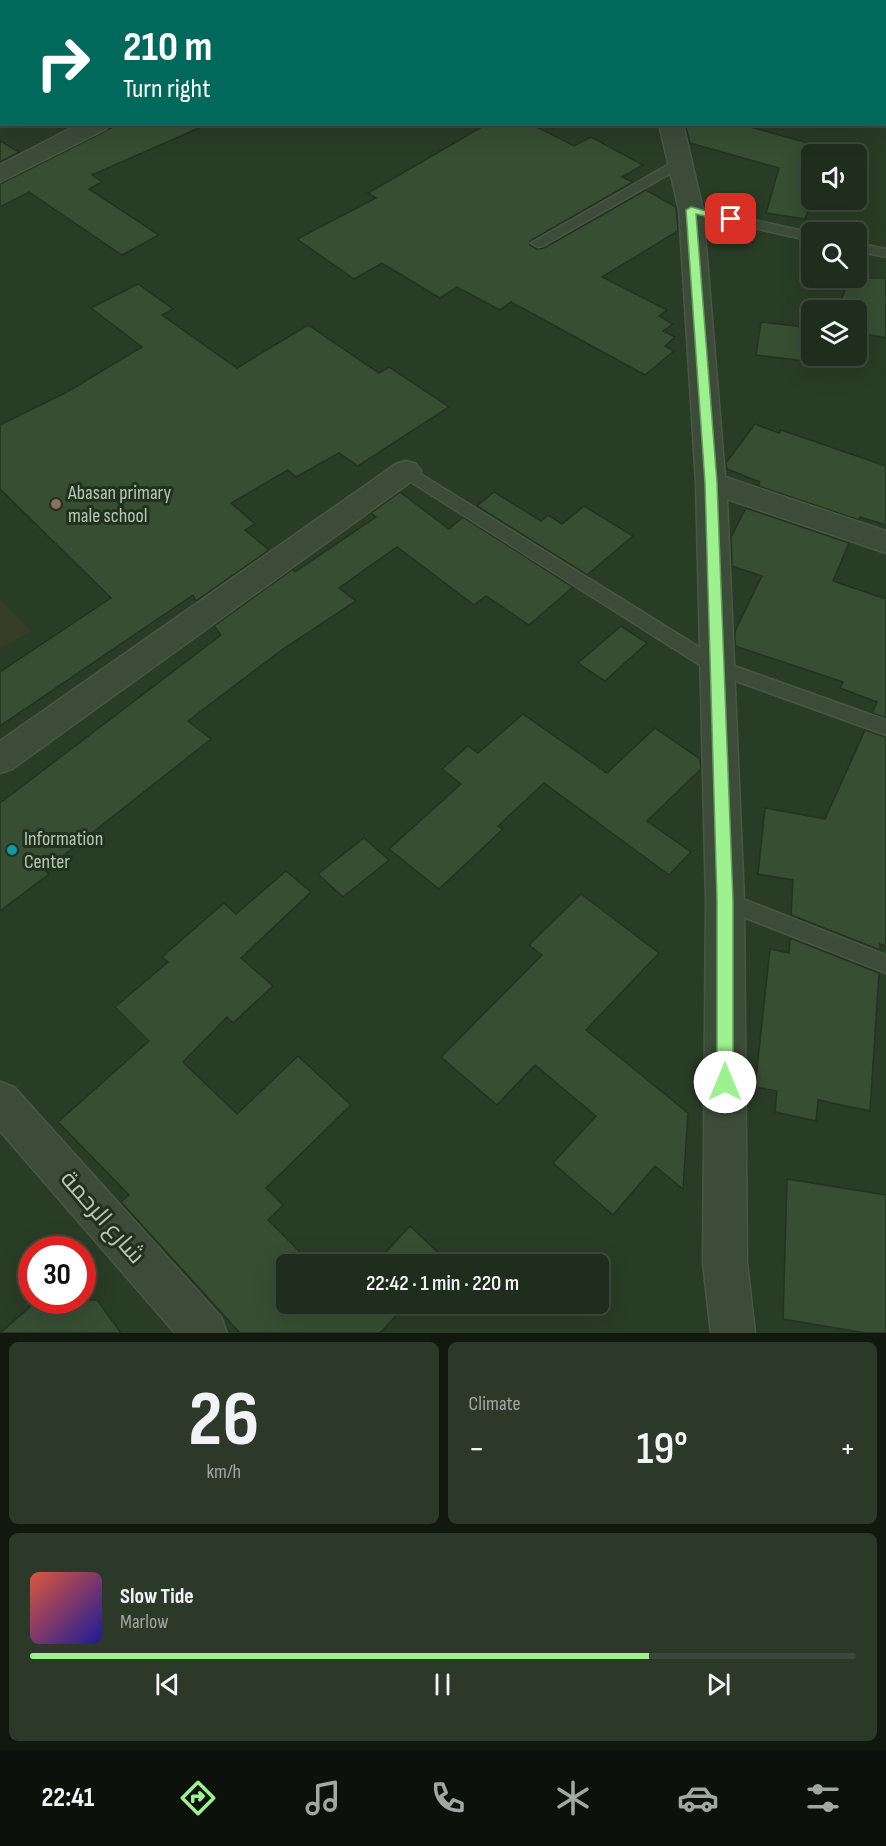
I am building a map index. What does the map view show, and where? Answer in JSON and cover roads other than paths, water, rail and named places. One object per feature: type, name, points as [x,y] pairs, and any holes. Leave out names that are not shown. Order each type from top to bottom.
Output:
[{"type":"street","points":[[0,175],[94,126]]},
{"type":"street","points":[[671,126],[691,210],[711,483],[725,901],[725,1263],[736,1331]]},
{"type":"street","points":[[0,759],[406,471]]},
{"type":"street","points":[[711,483],[886,542]]},
{"type":"street","name":"شارع الرحمة","points":[[0,1101],[205,1333]]},
{"type":"lane","points":[[538,243],[680,162]]},
{"type":"lane","points":[[691,210],[801,235]]},
{"type":"lane","points":[[867,249],[886,253]]},
{"type":"lane","points":[[406,471],[717,667],[886,728]]},
{"type":"lane","points":[[725,901],[886,964]]},
{"type":"place","name":"Abasan primary male school","points":[[56,504]]},
{"type":"place","name":"Information Center","points":[[12,850]]}]
